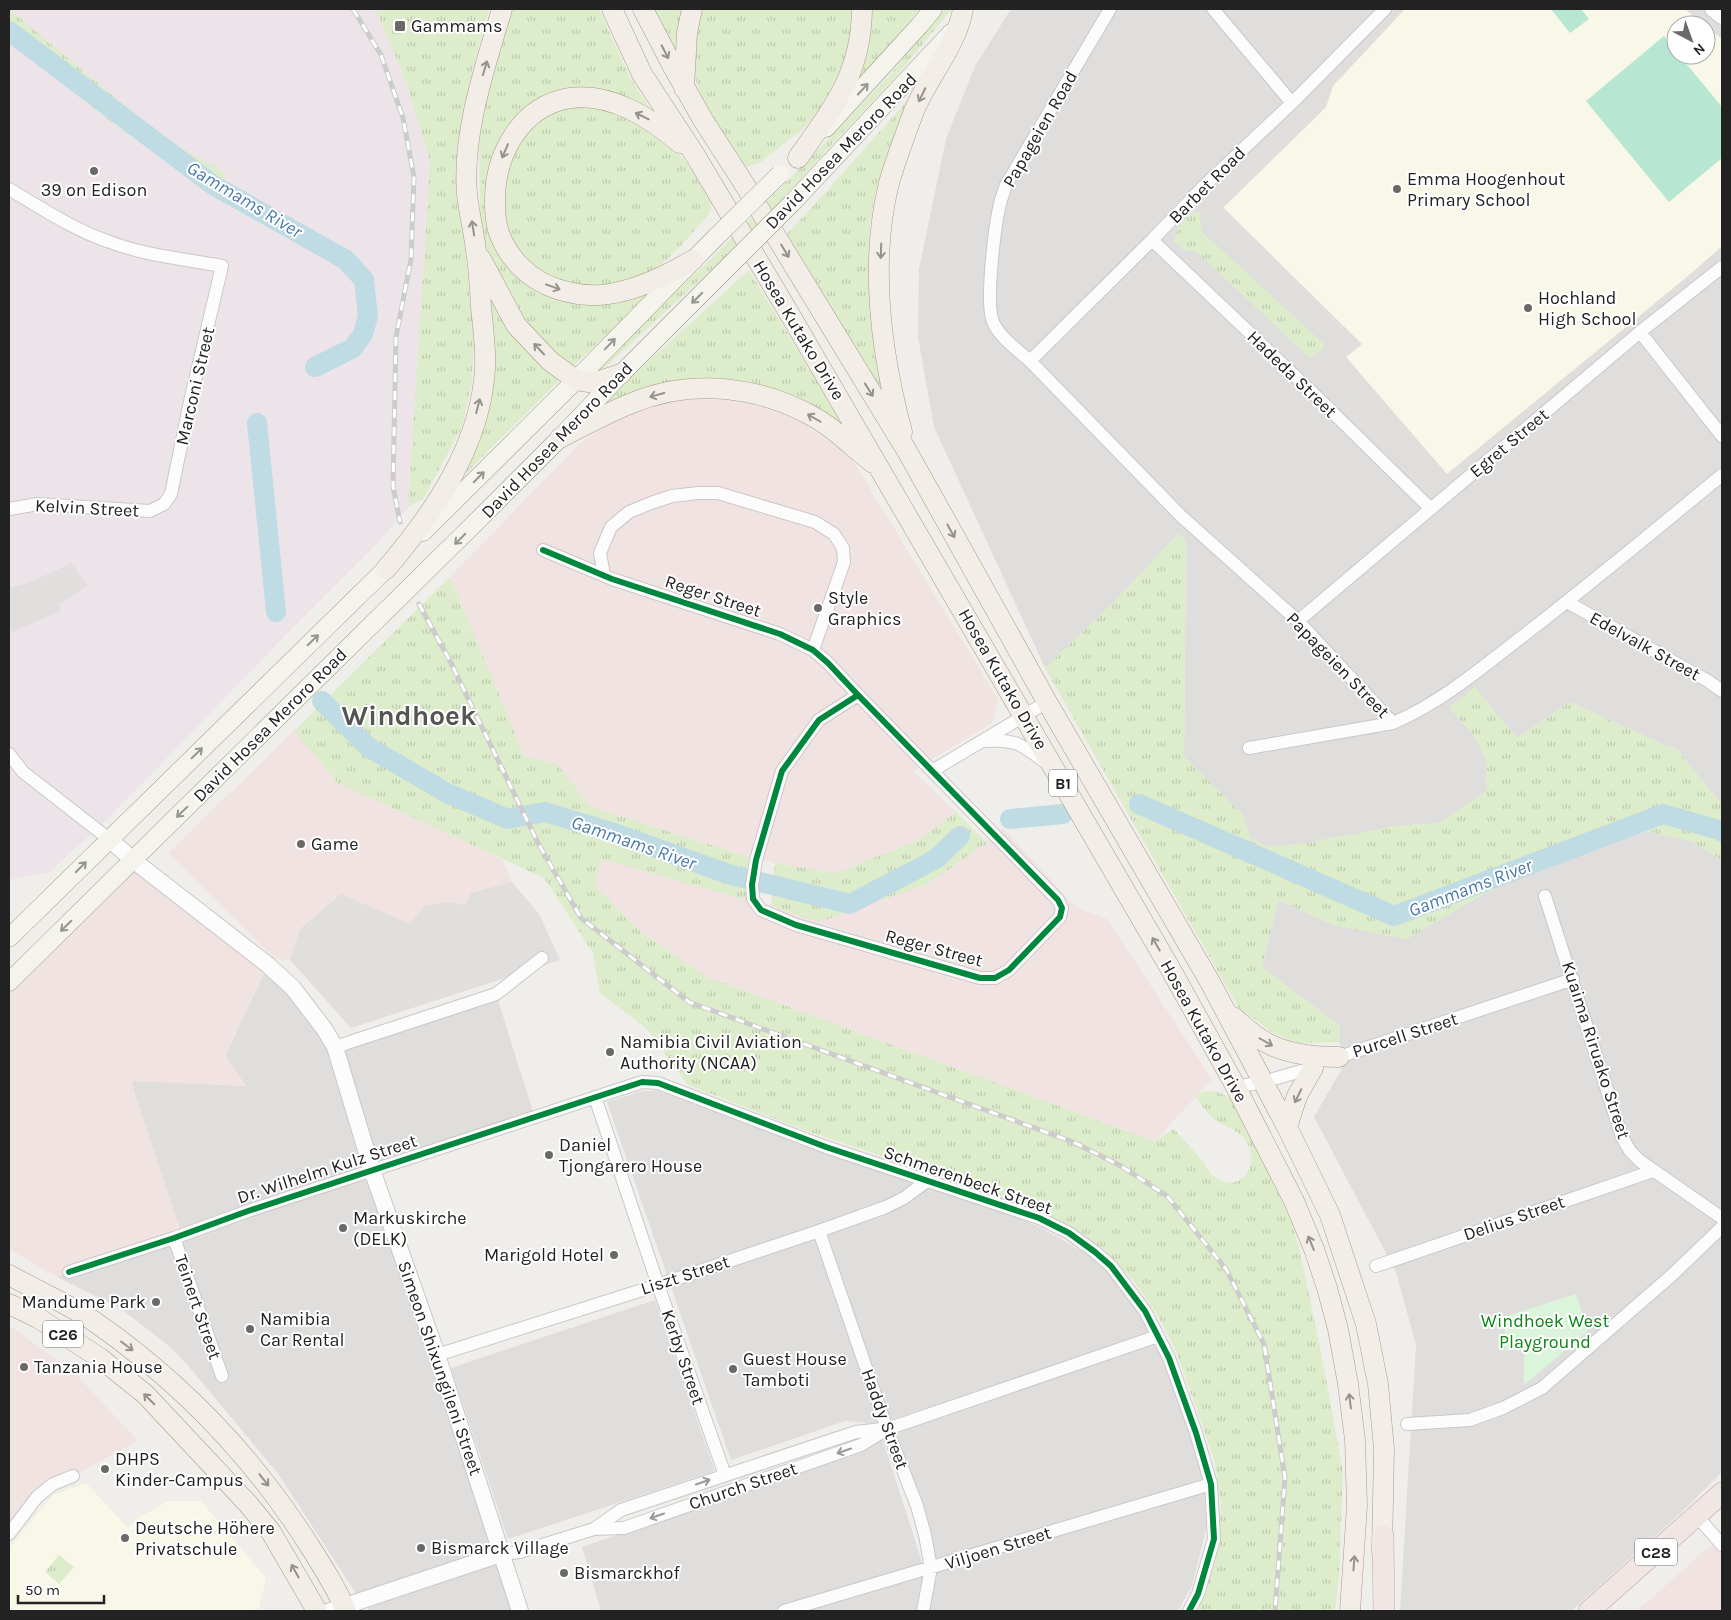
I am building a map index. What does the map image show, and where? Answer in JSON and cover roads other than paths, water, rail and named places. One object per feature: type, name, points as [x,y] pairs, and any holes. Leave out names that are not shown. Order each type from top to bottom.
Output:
[{"type":"highway","name":"C28","points":[[1589,1611],[1722,1493]]},
{"type":"highway","points":[[1383,1536],[1384,1611]]},
{"type":"main road","points":[[386,568],[411,540],[447,488],[474,424],[481,396],[485,368],[476,251],[467,194],[468,146],[479,90],[502,9]]},
{"type":"main road","name":"Hosea Kutako Drive","points":[[612,9],[642,74],[695,155],[1170,968],[1236,1087],[1294,1201],[1322,1272],[1338,1329],[1348,1384],[1355,1440],[1357,1506],[1350,1611]]},
{"type":"main road","name":"Hosea Kutako Drive","points":[[643,9],[684,88],[907,451],[1047,702],[1227,1013],[1287,1126],[1330,1215],[1366,1324],[1378,1384],[1384,1448],[1383,1536],[1376,1611]]},
{"type":"main road","points":[[684,88],[687,32],[692,9]]},
{"type":"main road","points":[[798,158],[841,96],[849,78],[857,54],[862,26],[862,9]]},
{"type":"main road","name":"David Hosea Meroro Road","points":[[9,938],[386,568],[576,380],[716,237],[798,158],[933,9]]},
{"type":"main road","points":[[907,451],[889,381],[881,329],[879,285],[884,214],[889,184],[915,110],[954,37],[964,13]]},
{"type":"main road","name":"David Hosea Meroro Road","points":[[9,982],[560,438],[621,374],[792,203],[941,45],[964,13]]},
{"type":"main road","points":[[693,260],[647,283],[608,294],[588,295],[567,292],[546,285],[536,280],[512,258],[500,234],[495,210],[495,190],[505,148],[514,133],[537,112],[554,102],[571,98],[592,98],[613,102],[633,111],[649,119],[695,155]]},
{"type":"main road","points":[[476,251],[516,325],[550,361],[576,380],[594,383],[621,374]]},
{"type":"main road","points":[[560,438],[640,400],[686,390],[720,388],[760,394],[801,410],[836,432],[880,469]]},
{"type":"main road","points":[[1227,1013],[1266,1043],[1286,1051],[1339,1057]]},
{"type":"main road","points":[[1287,1126],[1297,1096],[1313,1068]]},
{"type":"main road","name":"C26","points":[[9,1275],[91,1319],[163,1373],[211,1418],[272,1491],[316,1556],[340,1610]]},
{"type":"main road","name":"C26","points":[[9,1304],[38,1318],[100,1358],[145,1394],[205,1456],[271,1532],[318,1611]]},
{"type":"street","name":"Papageien Road","points":[[1030,361],[1007,341],[993,322],[989,298],[1000,200],[1006,185],[1110,9]]},
{"type":"street","points":[[1213,9],[1292,103]]},
{"type":"street","name":"Barbet Road","points":[[1030,361],[1206,184],[1292,103],[1385,9]]},
{"type":"street","points":[[1713,9],[1722,16]]},
{"type":"street","name":"Marconi Street","points":[[9,189],[65,221],[106,241],[130,248],[222,266],[191,397],[171,494],[164,504]]},
{"type":"street","name":"Hadeda Street","points":[[1152,240],[1316,396],[1430,508]]},
{"type":"street","name":"Egret Street","points":[[1298,621],[1640,332],[1722,267]]},
{"type":"street","points":[[1640,332],[1722,436]]},
{"type":"street","name":"Papageien Street","points":[[1030,361],[1181,516],[1298,621],[1393,723],[1411,715],[1457,686],[1567,602],[1722,475]]},
{"type":"street","points":[[604,575],[600,553],[611,527],[629,512],[672,496],[718,493],[815,522],[834,534],[843,548],[844,562],[813,650]]},
{"type":"street","name":"Kelvin Street","points":[[9,509],[38,504],[150,511],[164,504]]},
{"type":"street","name":"Reger Street","points":[[543,550],[604,575],[780,634],[813,650],[828,663],[1058,900],[1062,908],[1060,917],[1009,970],[995,978],[980,978],[796,925],[761,910],[753,899],[752,886],[756,860],[782,771],[819,720],[858,695]]},
{"type":"street","name":"Edelvalk Street","points":[[1567,602],[1708,681],[1722,691]]},
{"type":"street","points":[[932,771],[1047,702]]},
{"type":"street","points":[[1249,748],[1393,723]]},
{"type":"street","points":[[982,741],[1006,740],[1018,742],[1026,746],[1056,770]]},
{"type":"street","points":[[9,754],[23,772],[133,860]]},
{"type":"street","name":"Simeon Shixungileni Street","points":[[133,860],[268,965],[293,988],[325,1030],[335,1047],[372,1170],[437,1355],[520,1611]]},
{"type":"street","name":"Kuaima Riruako Street","points":[[1546,896],[1622,1137],[1630,1151],[1653,1171],[1722,1218]]},
{"type":"street","points":[[335,1047],[496,994],[542,958]]},
{"type":"street","name":"Purcell Street","points":[[1236,1087],[1263,1082],[1313,1068],[1339,1057],[1572,979]]},
{"type":"street","name":"Schmerenbeck Street","points":[[594,1098],[642,1082],[658,1083],[826,1147],[1039,1218],[1069,1233],[1095,1252],[1111,1266],[1140,1304],[1158,1336],[1169,1358],[1196,1433],[1211,1484],[1214,1539],[1198,1594],[1189,1611]]},
{"type":"street","name":"Dr. Wilhelm Kulz Street","points":[[69,1272],[174,1238],[248,1211],[594,1098]]},
{"type":"street","name":"Kerby Street","points":[[594,1098],[725,1475]]},
{"type":"street","name":"Delius Street","points":[[1376,1266],[1653,1171]]},
{"type":"street","name":"Liszt Street","points":[[437,1355],[658,1285],[819,1231],[886,1207],[904,1198],[927,1181]]},
{"type":"street","points":[[1407,1424],[1470,1420],[1502,1408],[1542,1388],[1672,1275],[1722,1226]]},
{"type":"street","name":"Haddy Street","points":[[819,1231],[887,1429],[917,1506],[925,1534],[931,1568],[923,1611]]},
{"type":"street","name":"Teinert Street","points":[[174,1238],[222,1376]]},
{"type":"street","name":"Church Street","points":[[594,1528],[624,1528],[861,1445],[887,1429],[1158,1336]]},
{"type":"street","name":"Church Street","points":[[340,1610],[502,1554],[520,1552],[594,1528],[621,1510],[725,1475],[856,1432],[887,1429]]},
{"type":"street","points":[[9,1534],[37,1497],[53,1484],[73,1476]]},
{"type":"street","name":"Viljoen Street","points":[[784,1611],[1211,1484]]},
{"type":"street","points":[[1697,1516],[1722,1545]]},
{"type":"waterway","name":"Gammams River","points":[[9,31],[213,185],[346,260],[364,280],[368,316],[363,334],[353,348],[315,367]]},
{"type":"waterway","name":"Gammams River","points":[[257,423],[276,612]]},
{"type":"waterway","name":"Gammams River","points":[[322,701],[368,747],[447,793],[508,819],[545,812],[611,832],[731,875],[850,904],[936,859],[960,836]]},
{"type":"waterway","name":"Gammams River","points":[[1139,804],[1394,916],[1663,814],[1722,832]]},
{"type":"waterway","name":"Gammams River","points":[[1010,819],[1063,814]]},
{"type":"railway","points":[[353,9],[381,55],[403,118],[414,177],[411,259],[396,337],[393,486],[400,522]]},
{"type":"railway","points":[[419,604],[450,661],[538,843],[581,918],[689,1002],[1073,1142],[1121,1166],[1167,1196],[1226,1269],[1264,1344],[1285,1478],[1275,1611]]},
{"type":"place","name":"Gammams","points":[[400,26]]},
{"type":"place","name":"39 on Edison","points":[[94,171]]},
{"type":"place","name":"Emma Hoogenhout Primary School","points":[[1397,189]]},
{"type":"place","name":"Hochland High School","points":[[1528,308]]},
{"type":"place","name":"Style Graphics","points":[[818,608]]},
{"type":"place","name":"Game","points":[[301,844]]},
{"type":"place","name":"Namibia Civil Aviation Authority (NCAA)","points":[[610,1052]]},
{"type":"place","name":"Daniel Tjongarero House","points":[[549,1155]]},
{"type":"place","name":"Markuskirche (DELK)","points":[[343,1228]]},
{"type":"place","name":"Marigold Hotel","points":[[614,1255]]},
{"type":"place","name":"Mandume Park","points":[[156,1302]]},
{"type":"place","name":"Namibia Car Rental","points":[[250,1329]]},
{"type":"place","name":"Tanzania House","points":[[24,1367]]},
{"type":"place","name":"Guest House Tamboti","points":[[733,1369]]},
{"type":"place","name":"DHPS Kinder-Campus","points":[[105,1469]]},
{"type":"place","name":"Deutsche Höhere Privatschule","points":[[125,1538]]},
{"type":"place","name":"Bismarck Village","points":[[421,1548]]},
{"type":"place","name":"Bismarckhof","points":[[564,1573]]},
{"type":"district","name":"Windhoek","points":[[409,715]]},
{"type":"park label","name":"Windhoek West Playground","points":[[1545,1331]]}]
